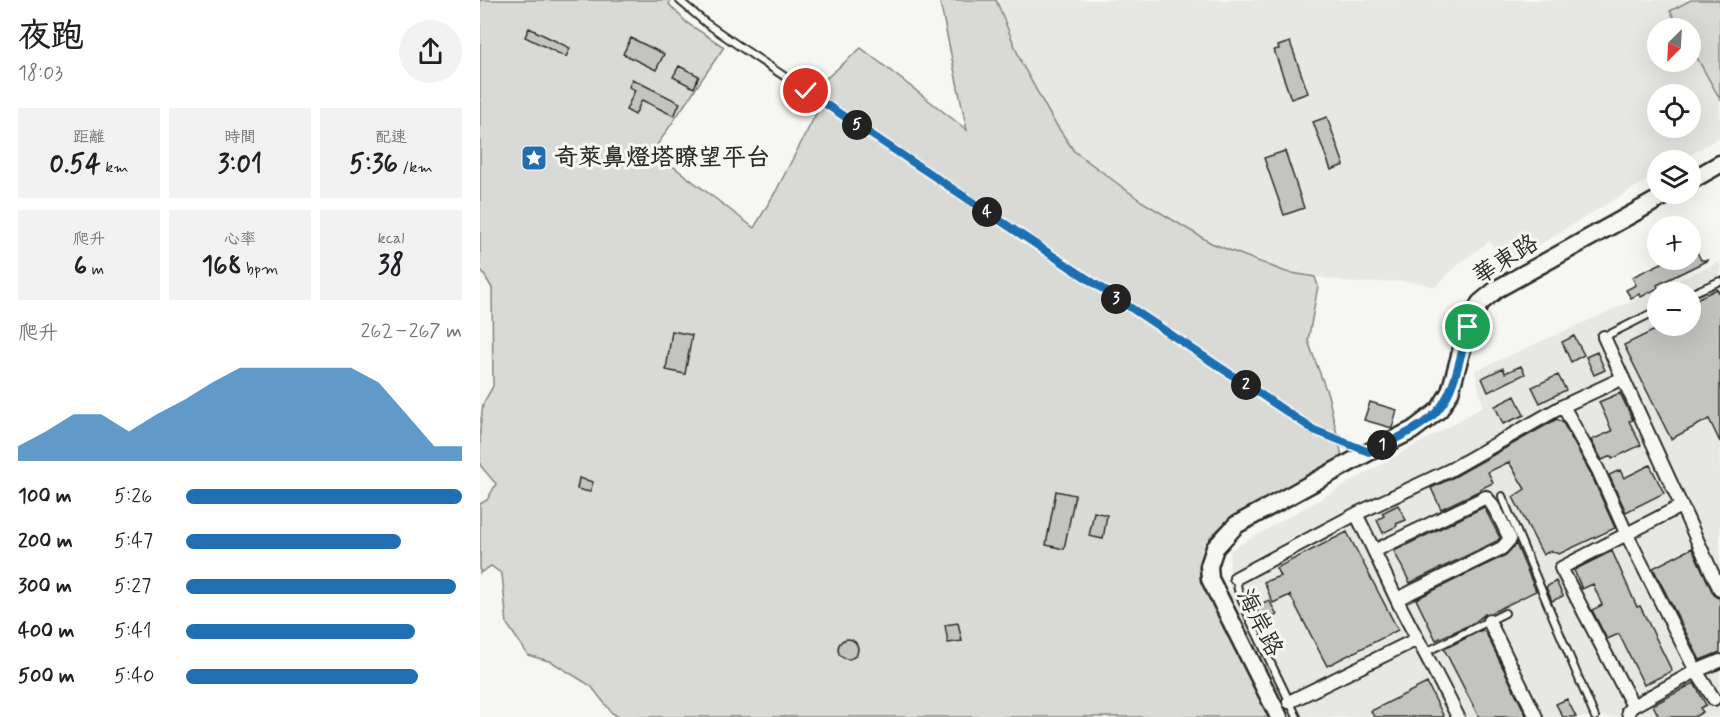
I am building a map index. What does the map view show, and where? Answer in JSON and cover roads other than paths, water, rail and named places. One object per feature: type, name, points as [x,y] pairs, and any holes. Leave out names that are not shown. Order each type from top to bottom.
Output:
[{"type":"main road","points":[[1701,175],[1720,165]]},
{"type":"main road","name":"華東路","points":[[1215,548],[1236,525],[1413,430],[1439,410],[1450,392],[1468,327],[1480,303],[1497,289],[1650,204]]},
{"type":"main road","name":"海岸路","points":[[1215,548],[1209,566],[1210,579],[1279,717]]},
{"type":"street","points":[[1604,337],[1720,590]]},
{"type":"street","points":[[1236,578],[1356,514],[1450,470],[1563,406],[1623,378]]},
{"type":"street","points":[[1563,406],[1598,470],[1627,535],[1696,671],[1714,699]]},
{"type":"street","points":[[1374,551],[1486,497],[1500,516],[1510,539],[1502,548],[1397,598]]},
{"type":"street","points":[[1681,506],[1561,568],[1631,712],[1696,671],[1720,662]]},
{"type":"street","points":[[1356,514],[1458,717]]},
{"type":"street","points":[[1489,621],[1536,717]]},
{"type":"street","points":[[1289,702],[1417,639]]},
{"type":"lane","points":[[680,1],[739,46],[1314,430],[1369,452]]},
{"type":"lane","points":[[1701,289],[1720,280]]},
{"type":"lane","points":[[1604,337],[1647,316]]},
{"type":"lane","points":[[1502,496],[1595,717]]},
{"type":"lane","points":[[1236,578],[1238,590],[1250,620],[1297,717]]},
{"type":"lane","points":[[1426,652],[1505,613]]},
{"type":"place","name":"奇萊鼻燈塔瞭望平台","points":[[534,158]]}]
